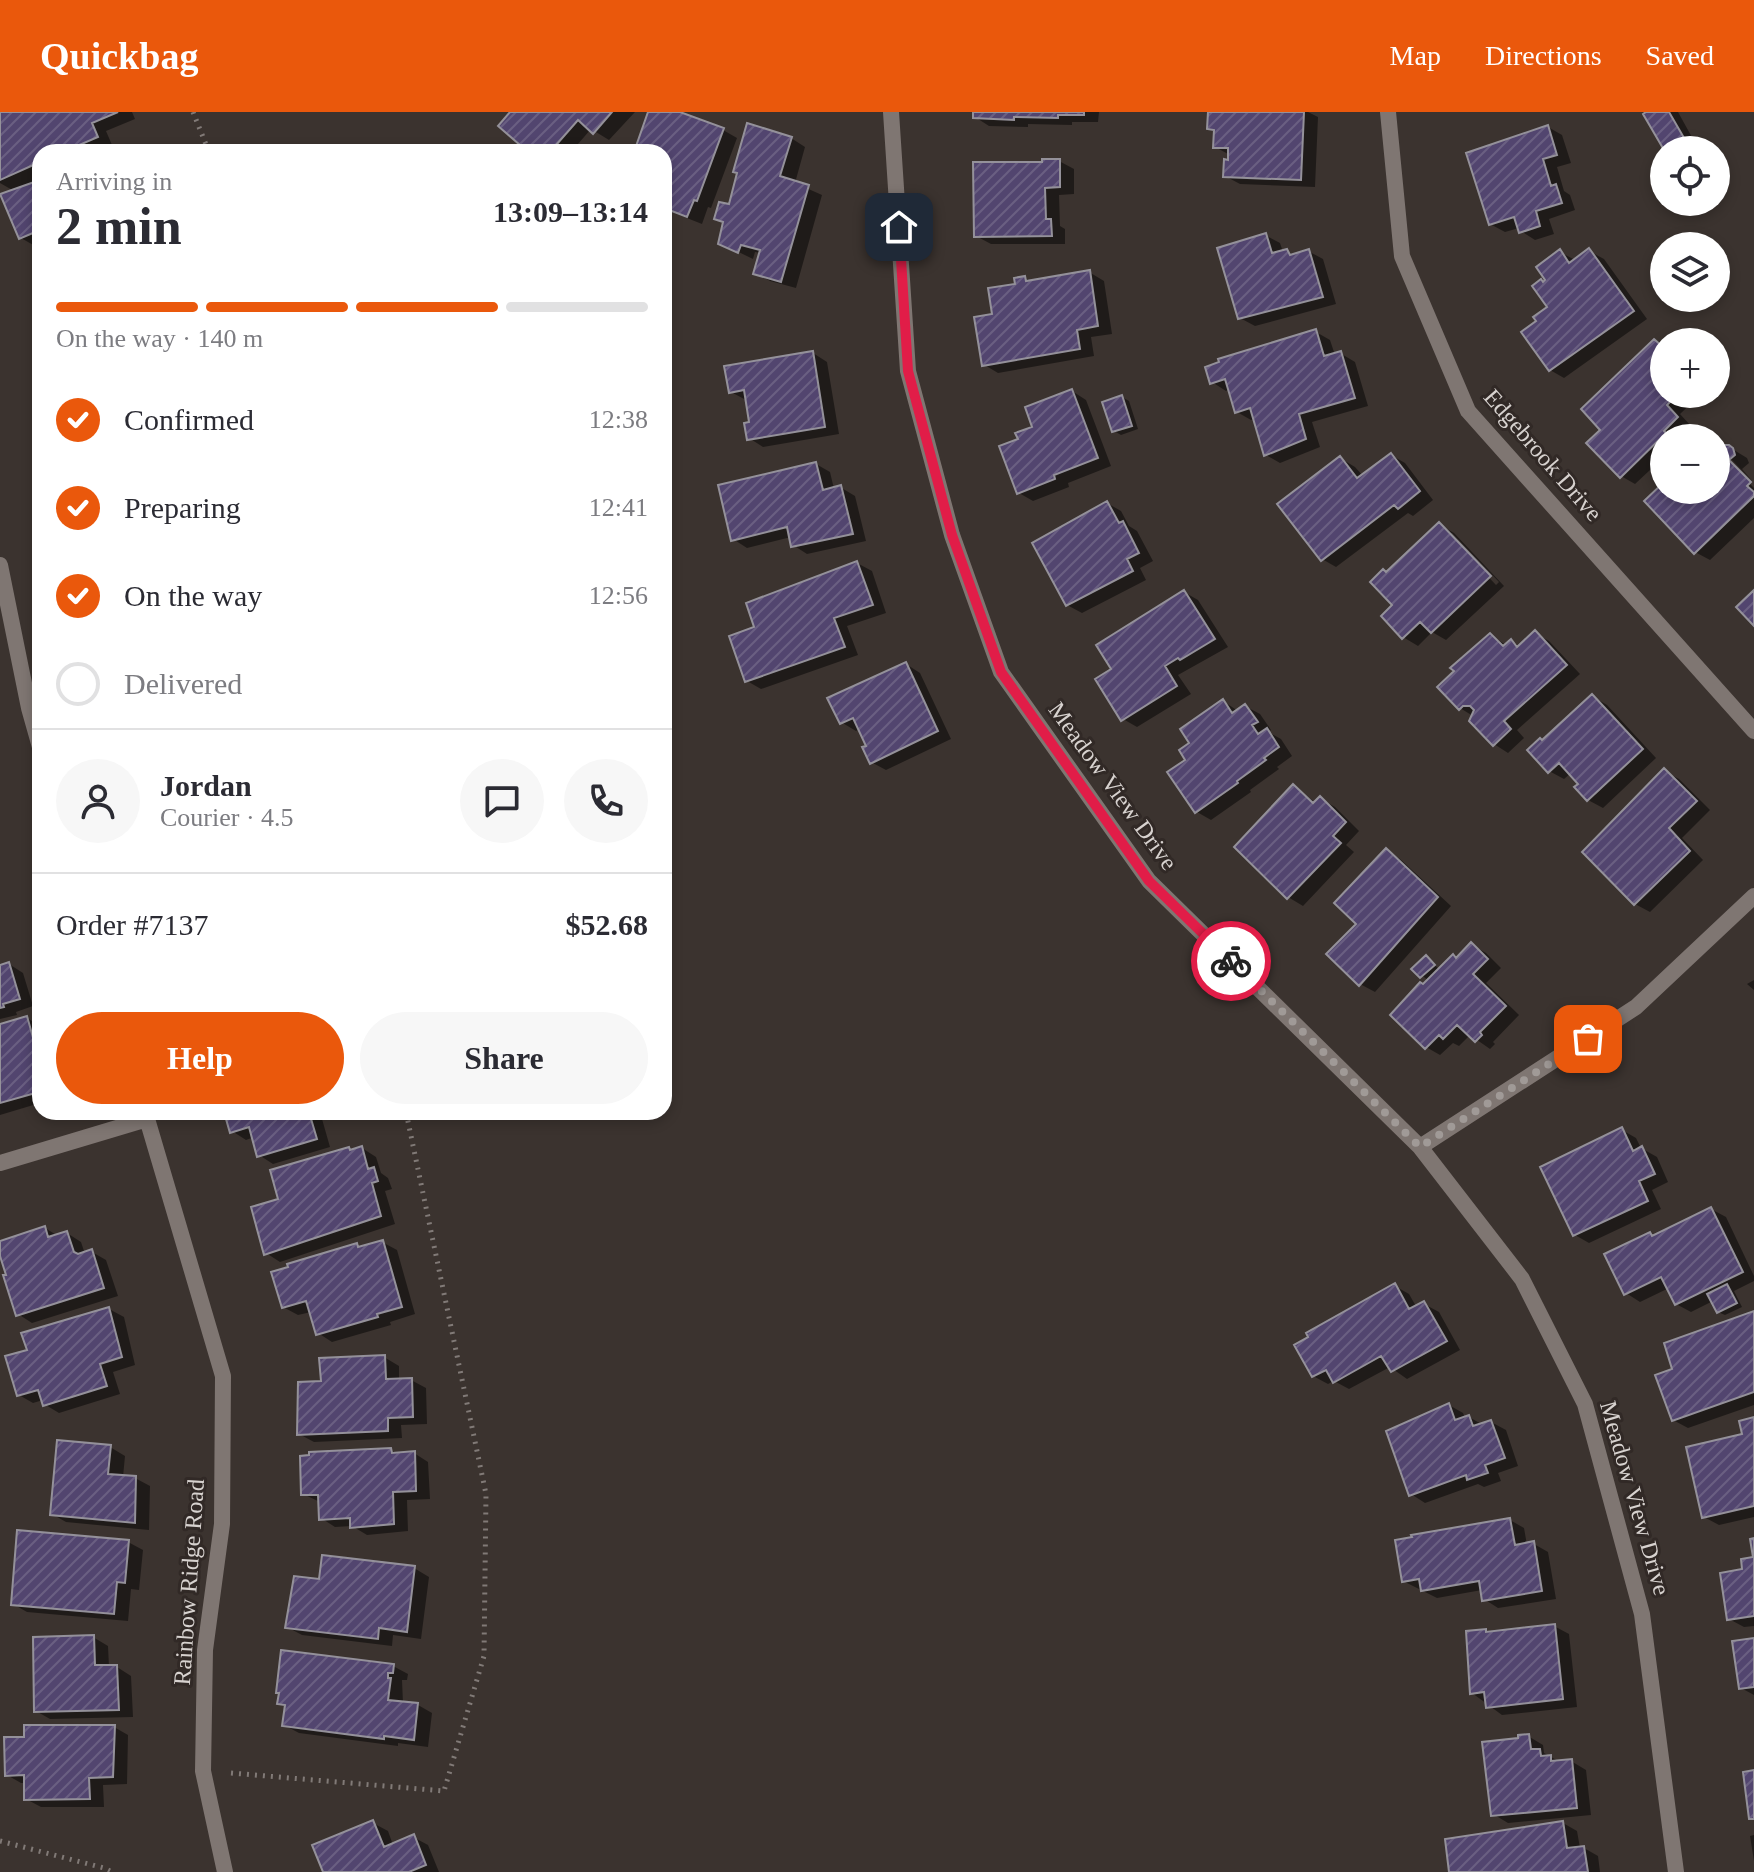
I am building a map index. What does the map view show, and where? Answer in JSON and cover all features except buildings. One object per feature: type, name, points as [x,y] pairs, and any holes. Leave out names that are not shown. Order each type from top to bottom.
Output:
[{"type":"street","name":"Meadow View Drive","points":[[891,112],[908,371],[952,535],[1001,672],[1149,881],[1420,1147],[1522,1279],[1585,1404],[1642,1614],[1676,1872]]},
{"type":"street","name":"Edgebrook Drive","points":[[1388,112],[1402,256],[1468,411],[1754,731]]},
{"type":"street","points":[[0,565],[32,719]]},
{"type":"street","points":[[1420,1147],[1636,1007],[1754,896]]},
{"type":"street","points":[[0,1163],[134,1120]]},
{"type":"street","name":"Rainbow Ridge Road","points":[[147,1120],[223,1376],[222,1524],[205,1650],[203,1771],[225,1872]]},
{"type":"path","points":[[193,112],[206,144]]},
{"type":"path","points":[[203,1771],[444,1791],[484,1656],[486,1494],[408,1120]]},
{"type":"path","points":[[0,1841],[112,1872]]},
{"type":"way so far","points":[[1231,961],[1420,1147],[1588,1039]]},
{"type":"route","points":[[899,227],[908,371],[952,535],[1001,672],[1149,881],[1231,961]]}]
